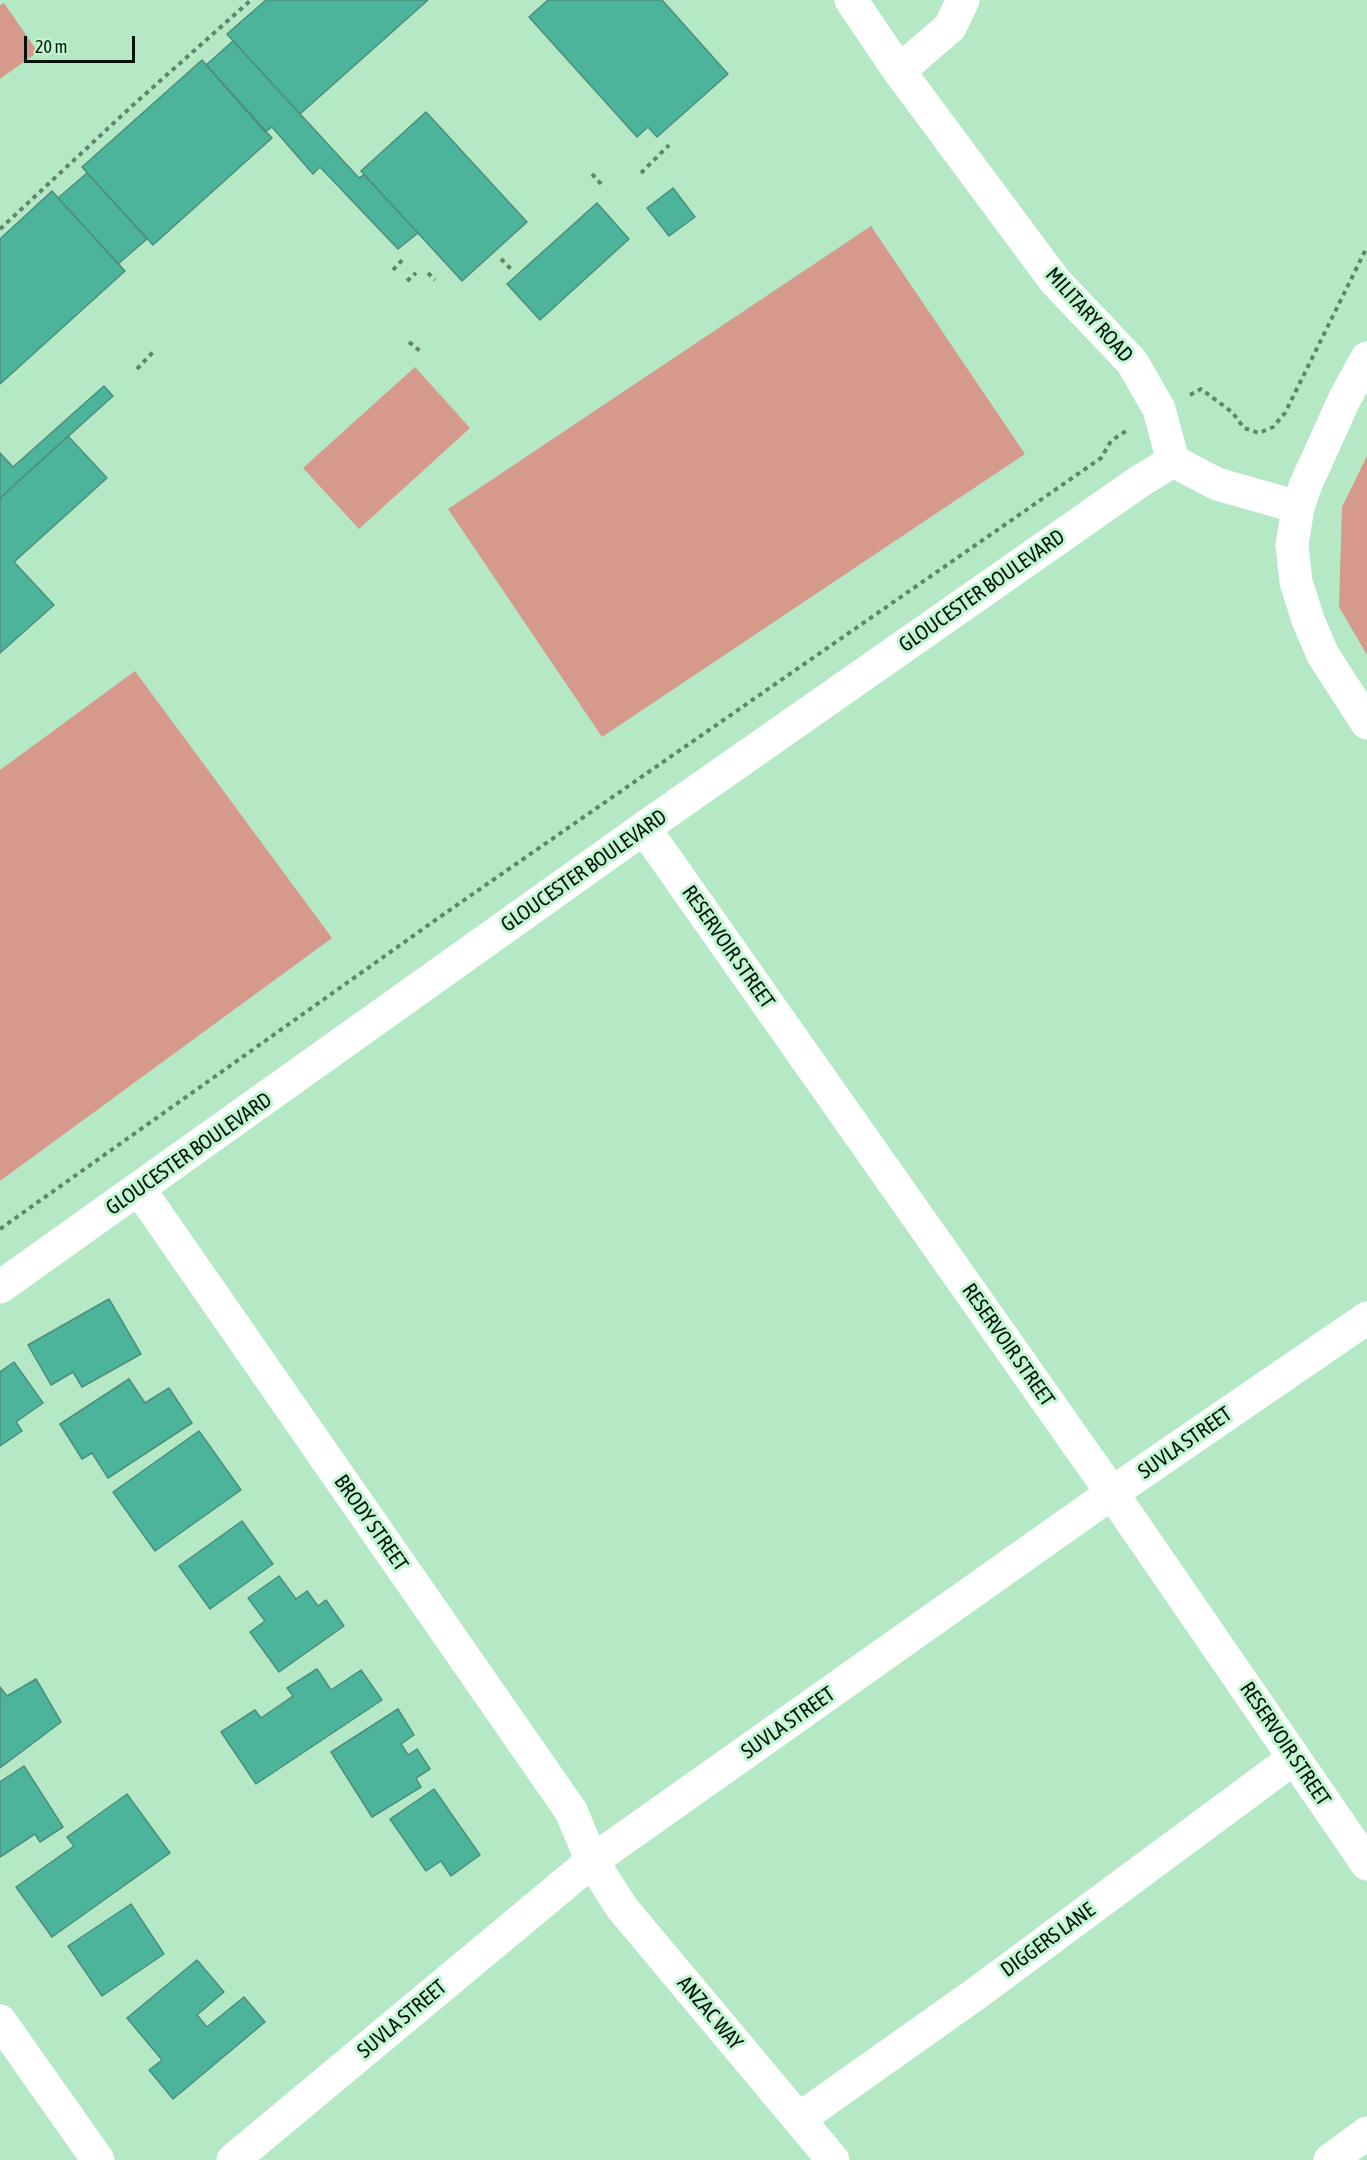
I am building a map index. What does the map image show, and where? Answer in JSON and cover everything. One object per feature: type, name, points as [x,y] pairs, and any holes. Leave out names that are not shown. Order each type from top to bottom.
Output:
[{"type":"street","name":"MILITARY ROAD","points":[[851,0],[899,71],[1055,281],[1132,362],[1159,409],[1173,461]]},
{"type":"street","points":[[899,71],[950,27],[963,0]]},
{"type":"street","points":[[1367,357],[1345,398],[1298,507],[1292,546],[1299,592],[1323,655],[1367,723]]},
{"type":"street","points":[[1173,461],[1217,484],[1298,507]]},
{"type":"street","name":"GLOUCESTER BOULEVARD","points":[[0,1287],[644,828],[1120,494],[1173,461]]},
{"type":"street","name":"RESERVOIR STREET","points":[[644,828],[1112,1493],[1367,1864]]},
{"type":"street","name":"BRODY STREET","points":[[139,1189],[571,1811],[592,1861]]},
{"type":"street","name":"SUVLA STREET","points":[[232,2160],[592,1861],[1112,1493],[1367,1318]]},
{"type":"street","name":"DIGGERS LANE","points":[[799,2119],[977,1992],[1294,1758]]},
{"type":"street","name":"ANZAC WAY","points":[[592,1861],[622,1908],[833,2160]]},
{"type":"street","points":[[0,2021],[98,2160]]},
{"type":"street","points":[[1330,2160],[1367,2133]]},
{"type":"path","points":[[0,230],[132,106],[251,0]]},
{"type":"path","points":[[641,173],[669,145]]},
{"type":"path","points":[[592,174],[602,185]]},
{"type":"path","points":[[1202,389],[1232,412],[1244,428],[1259,433],[1273,427],[1285,413],[1367,247]]},
{"type":"path","points":[[393,270],[404,258]]},
{"type":"path","points":[[501,258],[511,269]]},
{"type":"path","points":[[407,281],[416,273]]},
{"type":"path","points":[[428,273],[435,280]]},
{"type":"path","points":[[409,342],[420,351]]},
{"type":"path","points":[[137,369],[154,351]]},
{"type":"path","points":[[0,1229],[444,915],[1101,458],[1111,441]]},
{"type":"shaded area","points":[[4,3],[38,52],[0,79],[0,5]]},
{"type":"shaded area","points":[[871,226],[1025,454],[602,737],[448,509]]},
{"type":"shaded area","points":[[415,367],[470,428],[359,529],[303,468]]},
{"type":"shaded area","points":[[1367,456],[1367,655],[1339,607],[1342,507]]},
{"type":"shaded area","points":[[135,671],[332,938],[0,1181],[0,770]]},
{"type":"building","points":[[266,0],[428,0],[300,114],[227,34]]},
{"type":"building","points":[[548,0],[662,0],[728,74],[657,137],[648,127],[637,137],[529,17]]},
{"type":"building","points":[[233,41],[359,178],[364,175],[418,233],[398,249],[320,167],[313,174],[272,127],[265,132],[206,65]]},
{"type":"building","points":[[202,60],[272,138],[153,245],[82,167]]},
{"type":"building","points":[[426,112],[527,222],[462,281],[361,171]]},
{"type":"building","points":[[87,173],[147,239],[118,264],[58,198]]},
{"type":"building","points":[[673,188],[695,217],[669,236],[647,208]]},
{"type":"building","points":[[52,191],[125,271],[0,384],[0,239]]},
{"type":"building","points":[[597,203],[629,239],[540,320],[507,284]]},
{"type":"building","points":[[104,386],[113,396],[0,498],[0,453],[13,467]]},
{"type":"building","points":[[68,436],[107,478],[14,562],[54,605],[0,653],[0,498]]},
{"type":"building","points":[[109,1299],[141,1354],[82,1387],[73,1372],[51,1385],[28,1345]]},
{"type":"building","points":[[14,1362],[43,1403],[16,1422],[22,1431],[0,1446],[0,1372]]},
{"type":"building","points":[[129,1379],[145,1403],[169,1388],[192,1423],[108,1478],[92,1453],[82,1459],[60,1424]]},
{"type":"building","points":[[199,1431],[241,1490],[155,1551],[113,1492]]},
{"type":"building","points":[[242,1521],[273,1564],[210,1609],[179,1566]]},
{"type":"building","points":[[279,1576],[296,1599],[307,1591],[318,1606],[326,1600],[344,1626],[279,1672],[250,1632],[265,1621],[248,1598]]},
{"type":"building","points":[[317,1669],[331,1690],[361,1670],[382,1700],[256,1784],[221,1732],[255,1710],[261,1718],[293,1696],[287,1688]]},
{"type":"building","points":[[36,1679],[61,1722],[0,1768],[0,1687],[7,1696]]},
{"type":"building","points":[[398,1709],[414,1735],[401,1744],[408,1755],[417,1749],[430,1769],[416,1778],[421,1787],[372,1817],[331,1752]]},
{"type":"building","points":[[24,1766],[63,1827],[40,1842],[35,1834],[0,1857],[0,1782]]},
{"type":"building","points":[[434,1789],[480,1855],[451,1876],[441,1861],[426,1871],[390,1819]]},
{"type":"building","points":[[127,1794],[170,1853],[52,1937],[16,1887],[74,1846],[67,1837]]},
{"type":"building","points":[[131,1904],[164,1954],[102,1996],[68,1946]]},
{"type":"building","points":[[197,1960],[224,1992],[197,2015],[207,2027],[244,1997],[265,2022],[173,2099],[149,2070],[162,2060],[127,2018]]}]
